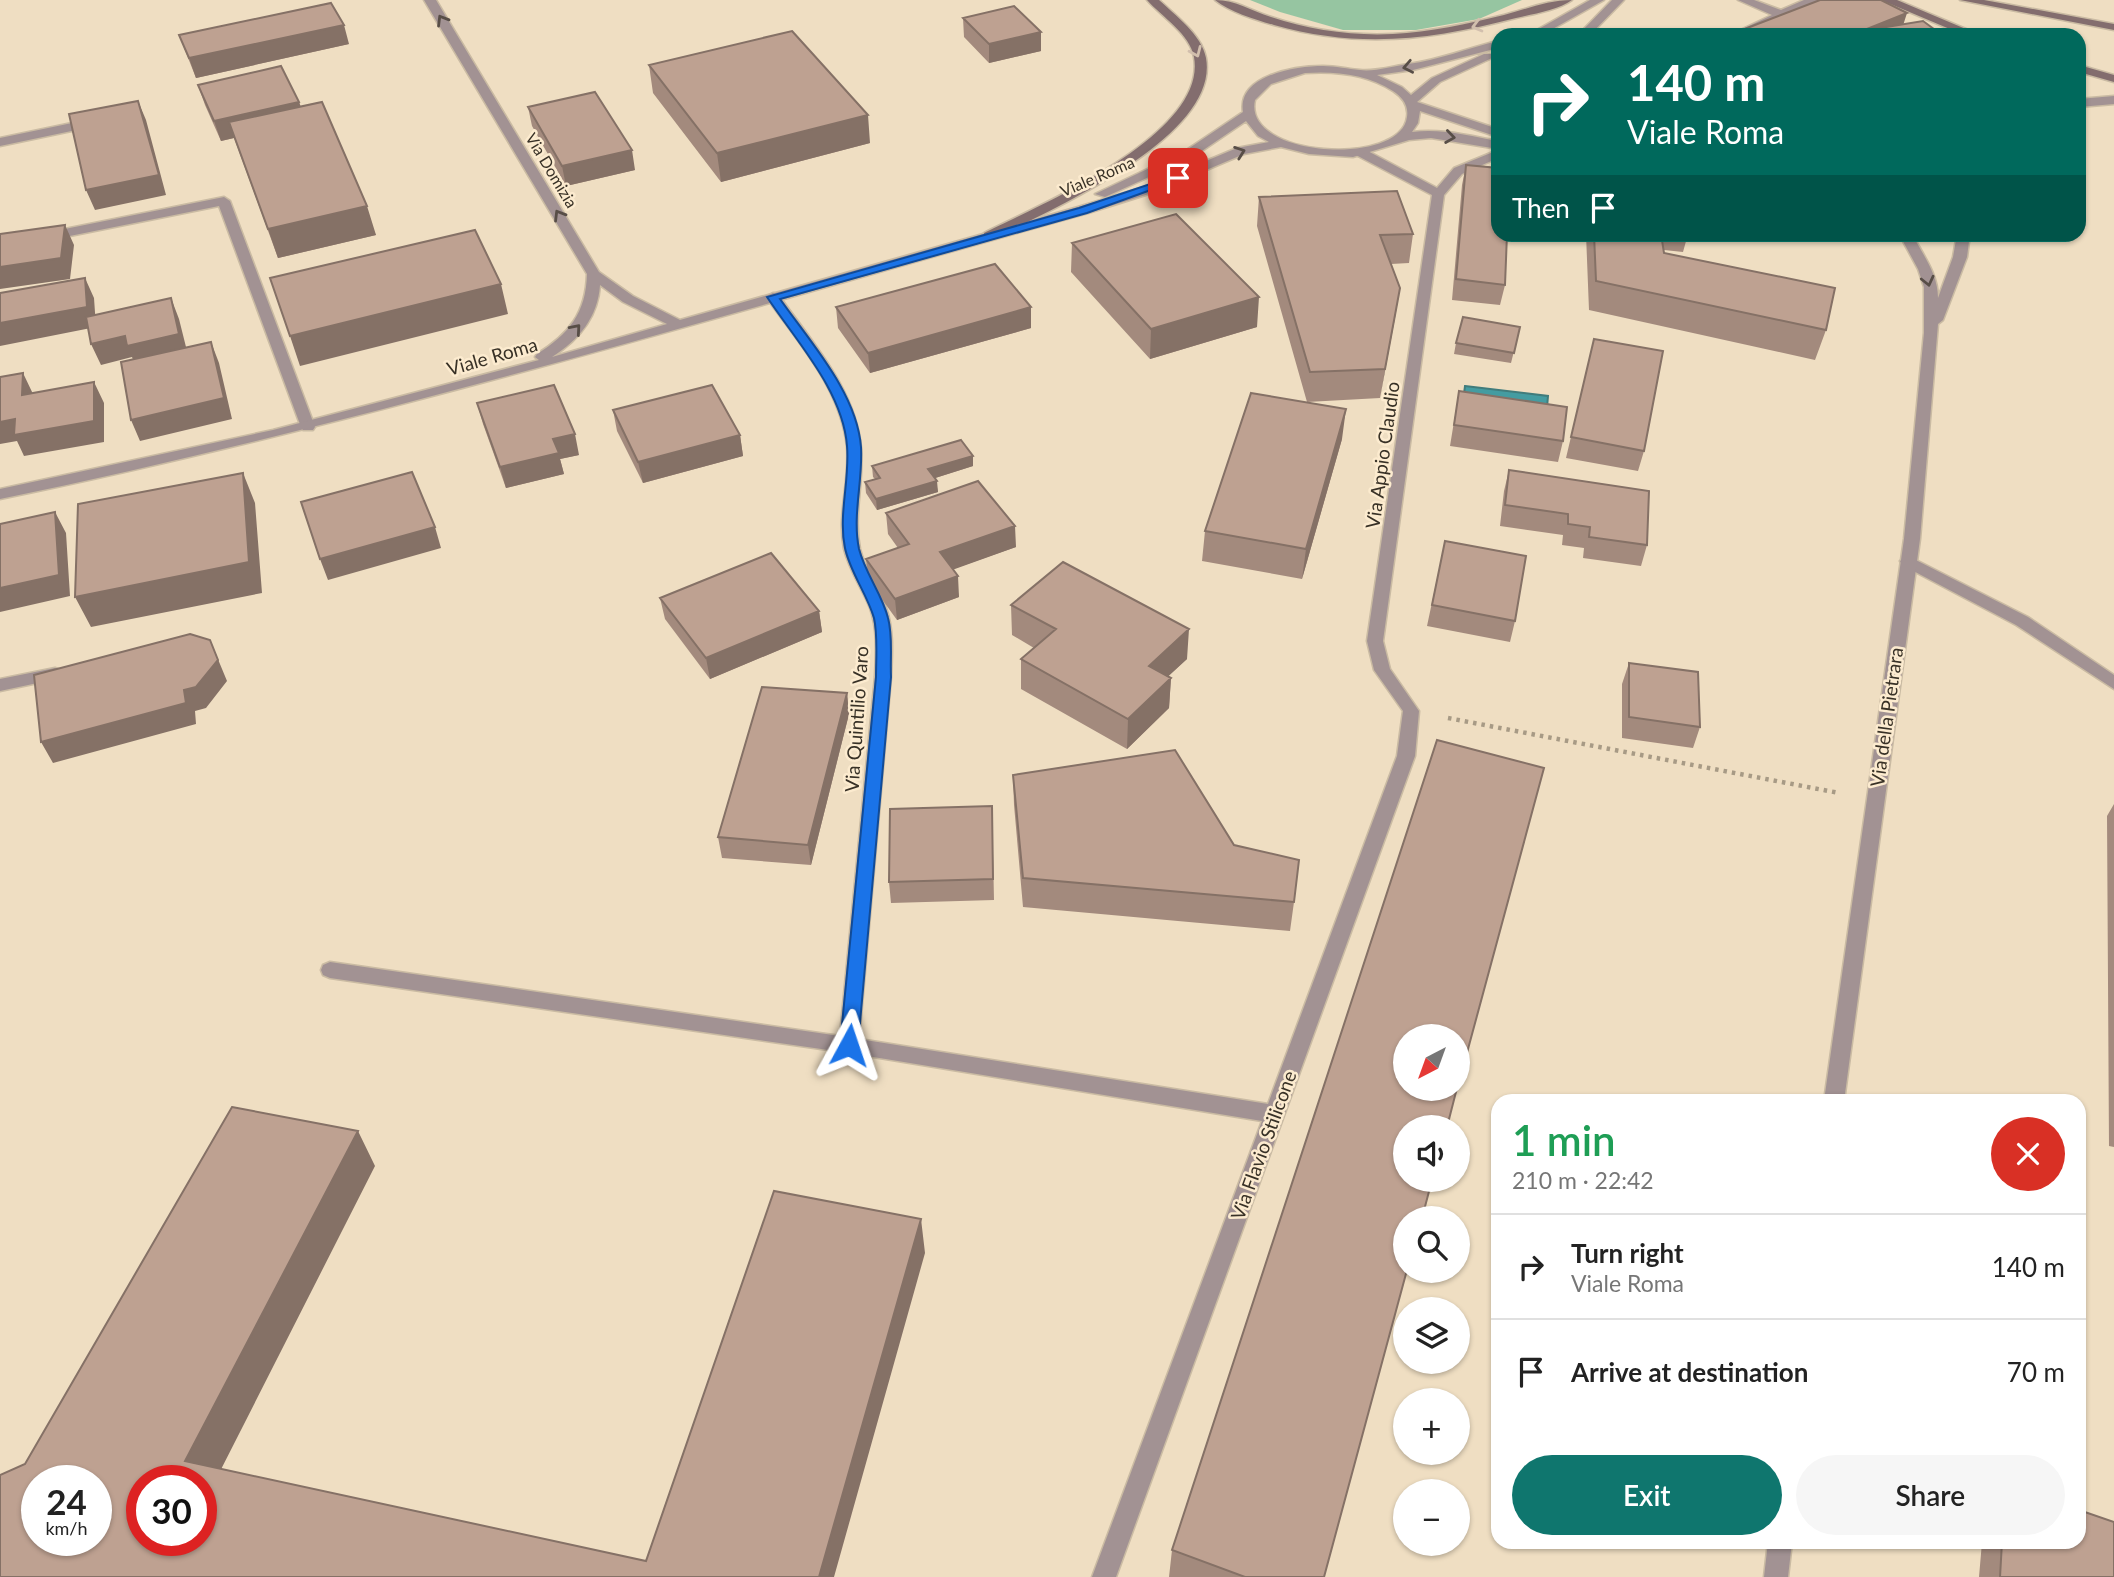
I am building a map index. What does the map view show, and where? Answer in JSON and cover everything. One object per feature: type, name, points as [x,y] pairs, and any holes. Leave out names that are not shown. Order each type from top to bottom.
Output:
[{"type":"main road","points":[[989,236],[1144,149],[1164,134],[1188,108],[1201,79],[1198,52],[1153,0]]},
{"type":"main road","points":[[1221,0],[1292,27],[1382,39],[1443,34],[1566,0]]},
{"type":"main road","points":[[1887,0],[1957,28]]},
{"type":"main road","points":[[1966,0],[2114,27]]},
{"type":"main road","points":[[2086,70],[2114,79]]},
{"type":"street","name":"Via Domizia","points":[[430,0],[594,274],[628,299],[677,324]]},
{"type":"street","points":[[1547,28],[1598,0]]},
{"type":"street","points":[[1591,28],[1618,0]]},
{"type":"street","points":[[1744,0],[1783,15]]},
{"type":"street","points":[[1752,28],[1813,0]]},
{"type":"street","points":[[1412,103],[1415,116],[1412,128],[1402,138],[1384,147],[1360,152],[1305,150],[1281,143],[1254,125],[1248,114],[1252,92],[1278,76],[1317,69],[1360,73],[1413,67],[1491,46]]},
{"type":"street","points":[[1412,103],[1436,80],[1491,54]]},
{"type":"street","points":[[1360,73],[1391,85],[1412,103],[1491,131]]},
{"type":"street","points":[[2086,102],[2114,100]]},
{"type":"street","name":"Viale Roma","points":[[989,236],[1139,178],[1189,154],[1248,114]]},
{"type":"street","points":[[0,142],[110,118]]},
{"type":"street","points":[[1402,138],[1436,135],[1491,144]]},
{"type":"street","name":"Viale Roma","points":[[0,494],[107,474],[308,427],[1148,190],[1241,151],[1281,143]]},
{"type":"street","points":[[1360,152],[1397,169],[1438,194],[1458,171],[1491,156]]},
{"type":"street","name":"Via Appio Claudio","points":[[1411,711],[1379,667],[1374,654],[1438,194]]},
{"type":"street","points":[[0,246],[224,201],[308,427]]},
{"type":"street","points":[[1910,242],[1925,268],[1931,287],[1931,334]]},
{"type":"street","points":[[1931,334],[1960,257],[1963,242]]},
{"type":"street","points":[[528,366],[570,337],[583,322],[593,304],[594,274]]},
{"type":"street","name":"Via Quintilio Varo","points":[[773,297],[832,385],[850,421],[854,447],[850,537],[856,560],[881,617],[883,631],[883,677],[849,1045]]},
{"type":"street","name":"Via della Pietrara","points":[[1835,1094],[1908,561],[1931,334]]},
{"type":"street","points":[[1908,561],[2022,621],[2114,683]]},
{"type":"street","points":[[0,685],[76,670]]},
{"type":"street","name":"Via Flavio Stilicone","points":[[1104,1577],[1406,756],[1411,711]]},
{"type":"street","points":[[330,970],[849,1045],[1274,1114]]},
{"type":"street","points":[[1776,1577],[1779,1549]]},
{"type":"path","points":[[1411,711],[1874,800]]},
{"type":"green space","points":[[1250,0],[1522,0],[1479,19],[1416,30],[1343,30],[1280,12]]},
{"type":"water","points":[[1465,386],[1548,396],[1546,419],[1462,409]]},
{"type":"building","points":[[1820,0],[1881,0],[1907,13],[1870,28],[1747,28]]},
{"type":"building","points":[[331,3],[344,25],[189,58],[179,35]]},
{"type":"building","points":[[1014,6],[1041,32],[989,44],[963,18]]},
{"type":"building","points":[[1923,21],[1932,28],[1880,28]]},
{"type":"building","points":[[792,31],[868,115],[717,153],[649,65]]},
{"type":"building","points":[[281,66],[299,102],[214,121],[198,85]]},
{"type":"building","points":[[595,92],[632,150],[562,166],[528,107]]},
{"type":"building","points":[[138,101],[159,175],[86,190],[69,114]]},
{"type":"building","points":[[322,102],[367,206],[268,229],[229,122]]},
{"type":"building","points":[[1466,165],[1491,167],[1491,242],[1507,242],[1505,285],[1456,279]]},
{"type":"building","points":[[1397,191],[1413,234],[1380,235],[1400,288],[1385,369],[1310,372],[1259,197]]},
{"type":"building","points":[[1176,214],[1259,297],[1151,329],[1072,243]]},
{"type":"building","points":[[65,225],[61,258],[0,267],[0,234]]},
{"type":"building","points":[[475,230],[501,284],[290,336],[270,278]]},
{"type":"building","points":[[1594,242],[1662,242],[1664,253],[1835,288],[1826,330],[1596,281]]},
{"type":"building","points":[[995,264],[1031,307],[868,353],[836,307]]},
{"type":"building","points":[[85,278],[87,307],[0,323],[0,293]]},
{"type":"building","points":[[171,298],[179,334],[127,346],[125,336],[91,344],[86,317]]},
{"type":"building","points":[[1463,317],[1520,327],[1514,353],[1456,343]]},
{"type":"building","points":[[1594,339],[1663,351],[1644,451],[1571,437]]},
{"type":"building","points":[[211,342],[224,398],[131,420],[121,362]]},
{"type":"building","points":[[23,373],[22,395],[94,382],[94,421],[14,435],[15,419],[0,422],[0,377]]},
{"type":"building","points":[[554,385],[575,434],[553,439],[559,453],[500,467],[477,403]]},
{"type":"building","points":[[712,385],[740,435],[638,462],[613,410]]},
{"type":"building","points":[[1459,391],[1567,407],[1563,441],[1454,425]]},
{"type":"building","points":[[1251,393],[1346,409],[1306,549],[1205,531]]},
{"type":"building","points":[[961,440],[973,456],[928,469],[937,481],[876,499],[865,482],[880,478],[872,466]]},
{"type":"building","points":[[1509,470],[1649,491],[1647,545],[1589,537],[1590,527],[1568,524],[1568,514],[1505,505]]},
{"type":"building","points":[[412,472],[435,527],[320,559],[301,502]]},
{"type":"building","points":[[243,473],[249,562],[75,597],[78,504]]},
{"type":"building","points":[[978,481],[1015,526],[940,552],[958,576],[895,599],[866,559],[909,544],[886,513]]},
{"type":"building","points":[[55,512],[59,575],[0,588],[0,524]]},
{"type":"building","points":[[1445,541],[1526,556],[1515,621],[1432,605]]},
{"type":"building","points":[[771,553],[819,611],[706,658],[660,598]]},
{"type":"building","points":[[1063,562],[1189,629],[1149,666],[1171,678],[1128,719],[1021,659],[1056,629],[1011,605]]},
{"type":"building","points":[[190,634],[210,640],[218,660],[196,687],[184,690],[186,703],[41,742],[34,675]]},
{"type":"building","points":[[1629,663],[1698,672],[1700,727],[1629,717]]},
{"type":"building","points":[[762,687],[847,693],[808,845],[718,837]]},
{"type":"building","points":[[1437,740],[1544,768],[1470,1042],[1470,1024],[1393,1024],[1393,1101],[1454,1101],[1450,1115],[1393,1115],[1393,1192],[1429,1192],[1425,1206],[1393,1206],[1393,1283],[1403,1283],[1400,1297],[1393,1297],[1393,1322],[1324,1577],[1245,1577],[1172,1550]]},
{"type":"building","points":[[1175,750],[1234,845],[1299,860],[1294,902],[1023,878],[1013,775]]},
{"type":"building","points":[[992,806],[993,879],[889,882],[890,809]]},
{"type":"building","points":[[232,1107],[358,1131],[185,1461],[203,1465],[126,1465],[126,1556],[217,1556],[217,1468],[646,1561],[774,1191],[921,1219],[819,1577],[0,1577],[0,1475],[21,1466],[21,1556],[112,1556],[112,1465],[23,1465]]},
{"type":"building","points":[[2086,1512],[2114,1522],[2114,1577],[2000,1577],[2002,1549],[2086,1549]]},
{"type":"route","points":[[849,1045],[883,677],[883,631],[881,617],[853,552],[850,537],[854,447],[850,421],[838,393],[773,297],[1083,210],[1178,178]]}]
